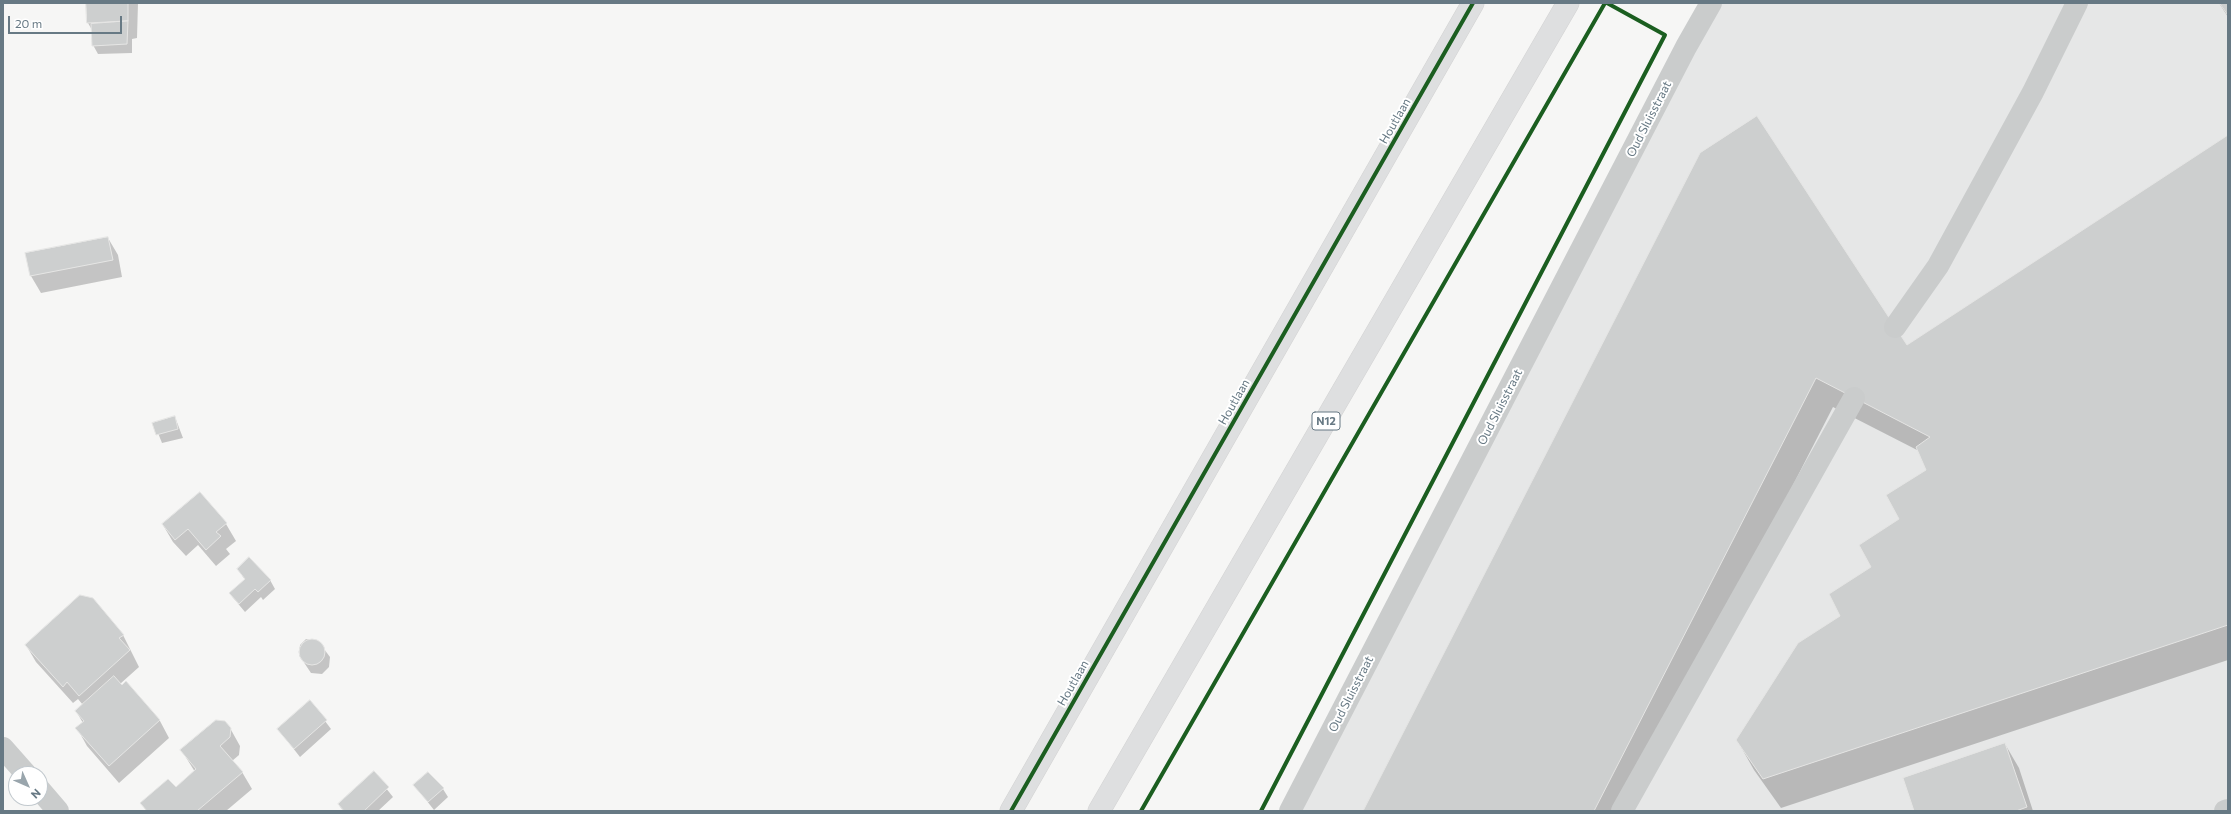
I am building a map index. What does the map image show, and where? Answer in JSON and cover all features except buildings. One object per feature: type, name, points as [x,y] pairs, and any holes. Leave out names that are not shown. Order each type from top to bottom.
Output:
[{"type":"main road","name":"Houtlaan","points":[[1011,811],[1474,3]]},
{"type":"main road","name":"N12","points":[[1099,811],[1568,3]]},
{"type":"street","name":"Oud Sluisstraat","points":[[1290,811],[1686,47],[1711,3]]},
{"type":"street","points":[[1895,327],[1938,266],[2033,92],[2077,3]]},
{"type":"street","points":[[1622,811],[1854,398]]},
{"type":"street","points":[[3,748],[19,766]]},
{"type":"street","points":[[48,799],[58,811]]},
{"type":"shaded area","points":[[1711,3],[2228,3],[2228,811],[1290,811]]},
{"type":"cycle path","points":[[1011,811],[1473,3]]},
{"type":"cycle path","points":[[1141,811],[1605,3]]},
{"type":"cycle path","points":[[1261,811],[1665,35],[1607,3]]}]
